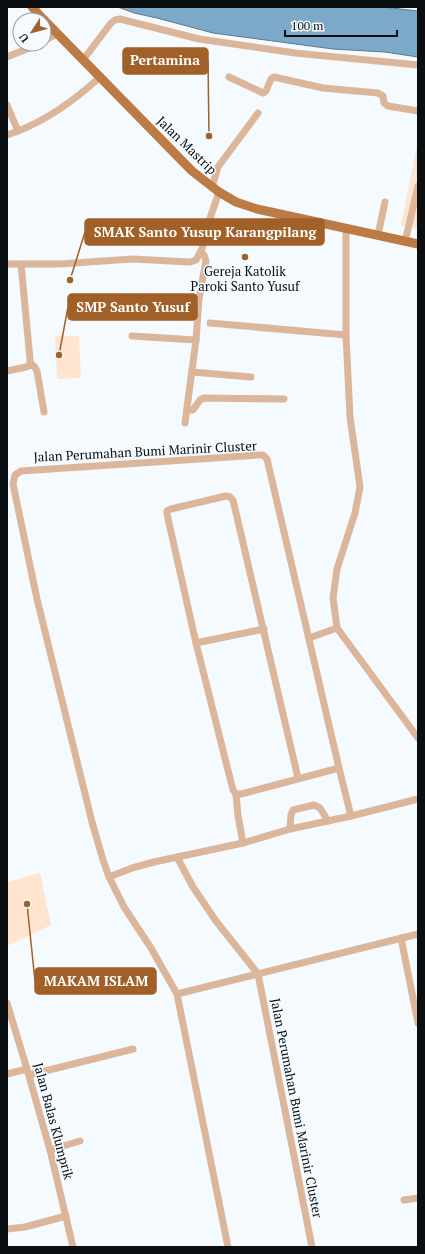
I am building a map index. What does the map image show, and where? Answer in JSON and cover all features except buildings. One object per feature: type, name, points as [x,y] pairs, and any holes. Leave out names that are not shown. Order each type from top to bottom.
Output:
[{"type":"main road","name":"Jalan Mastrip","points":[[52,29],[192,171],[212,187],[236,202],[257,209],[418,244]]},
{"type":"street","points":[[83,60],[111,22],[120,20],[198,39],[295,53],[418,64]]},
{"type":"street","points":[[52,37],[57,34]]},
{"type":"street","points":[[7,57],[19,52]]},
{"type":"street","points":[[229,76],[263,93],[266,91],[271,79],[274,77],[323,88],[378,93],[383,96],[384,103],[388,106],[418,110]]},
{"type":"street","points":[[7,135],[37,124],[68,104],[100,77]]},
{"type":"street","points":[[7,105],[18,131]]},
{"type":"street","points":[[212,187],[218,167],[258,113]]},
{"type":"street","points":[[406,242],[418,186]]},
{"type":"street","points":[[7,264],[60,264],[132,259],[190,262],[196,260],[201,251],[205,233],[220,192]]},
{"type":"street","points":[[378,236],[385,202]]},
{"type":"street","points":[[346,229],[346,336],[350,417],[360,487],[355,513],[337,569],[333,598],[337,628],[418,738]]},
{"type":"street","points":[[186,424],[196,340],[199,299],[206,261],[201,251]]},
{"type":"street","points":[[21,264],[30,359],[32,365],[37,371],[44,412]]},
{"type":"street","points":[[210,324],[346,336]]},
{"type":"street","points":[[132,336],[196,340]]},
{"type":"street","points":[[7,372],[32,365]]},
{"type":"street","points":[[192,372],[251,377]]},
{"type":"street","points":[[187,410],[193,410],[200,400],[204,398],[284,399]]},
{"type":"street","name":"Jalan Perumahan Bumi Marinir Cluster","points":[[228,1247],[178,994],[152,948],[124,907],[109,877],[103,860],[92,822],[37,598],[13,484],[15,475],[21,470],[184,459],[263,455],[268,459],[339,768],[352,816]]},
{"type":"street","points":[[243,843],[236,794],[233,790],[196,643],[167,511],[226,496],[233,500],[298,778]]},
{"type":"street","points":[[309,638],[337,628]]},
{"type":"street","points":[[196,643],[264,629]]},
{"type":"street","points":[[236,794],[241,794],[339,768]]},
{"type":"street","points":[[109,877],[132,868],[154,862],[243,843],[290,829],[352,816],[418,799]]},
{"type":"street","points":[[290,829],[291,815],[294,810],[314,805],[320,808],[328,821]]},
{"type":"street","name":"Jalan Perumahan Bumi Marinir Cluster","points":[[177,857],[193,887],[216,921],[258,974],[312,1247]]},
{"type":"street","points":[[178,994],[418,934]]},
{"type":"street","points":[[401,938],[414,987],[418,1023]]},
{"type":"street","name":"Jalan Balas Klumprik","points":[[7,1003],[50,1150],[73,1247]]},
{"type":"street","points":[[7,1074],[28,1072],[133,1049]]},
{"type":"street","points":[[50,1150],[80,1141]]},
{"type":"street","points":[[404,1200],[418,1198]]},
{"type":"street","points":[[7,1229],[25,1227],[66,1216]]},
{"type":"shaded area","points":[[418,145],[418,229],[401,226]]},
{"type":"shaded area","points":[[55,336],[79,336],[81,378],[57,379]]},
{"type":"shaded area","points":[[40,873],[51,925],[7,946],[7,882]]},
{"type":"water","points":[[118,7],[383,7],[418,11],[418,57],[385,52],[333,49],[213,33],[134,13]]},
{"type":"place","name":"Pertamina","points":[[209,136]]},
{"type":"place","name":"Gereja Katolik Paroki Santo Yusuf","points":[[245,257]]},
{"type":"place","name":"SMAK Santo Yusup Karangpilang","points":[[70,280]]},
{"type":"place","name":"SMP Santo Yusuf","points":[[59,355]]},
{"type":"place","name":"MAKAM ISLAM","points":[[27,904]]}]
